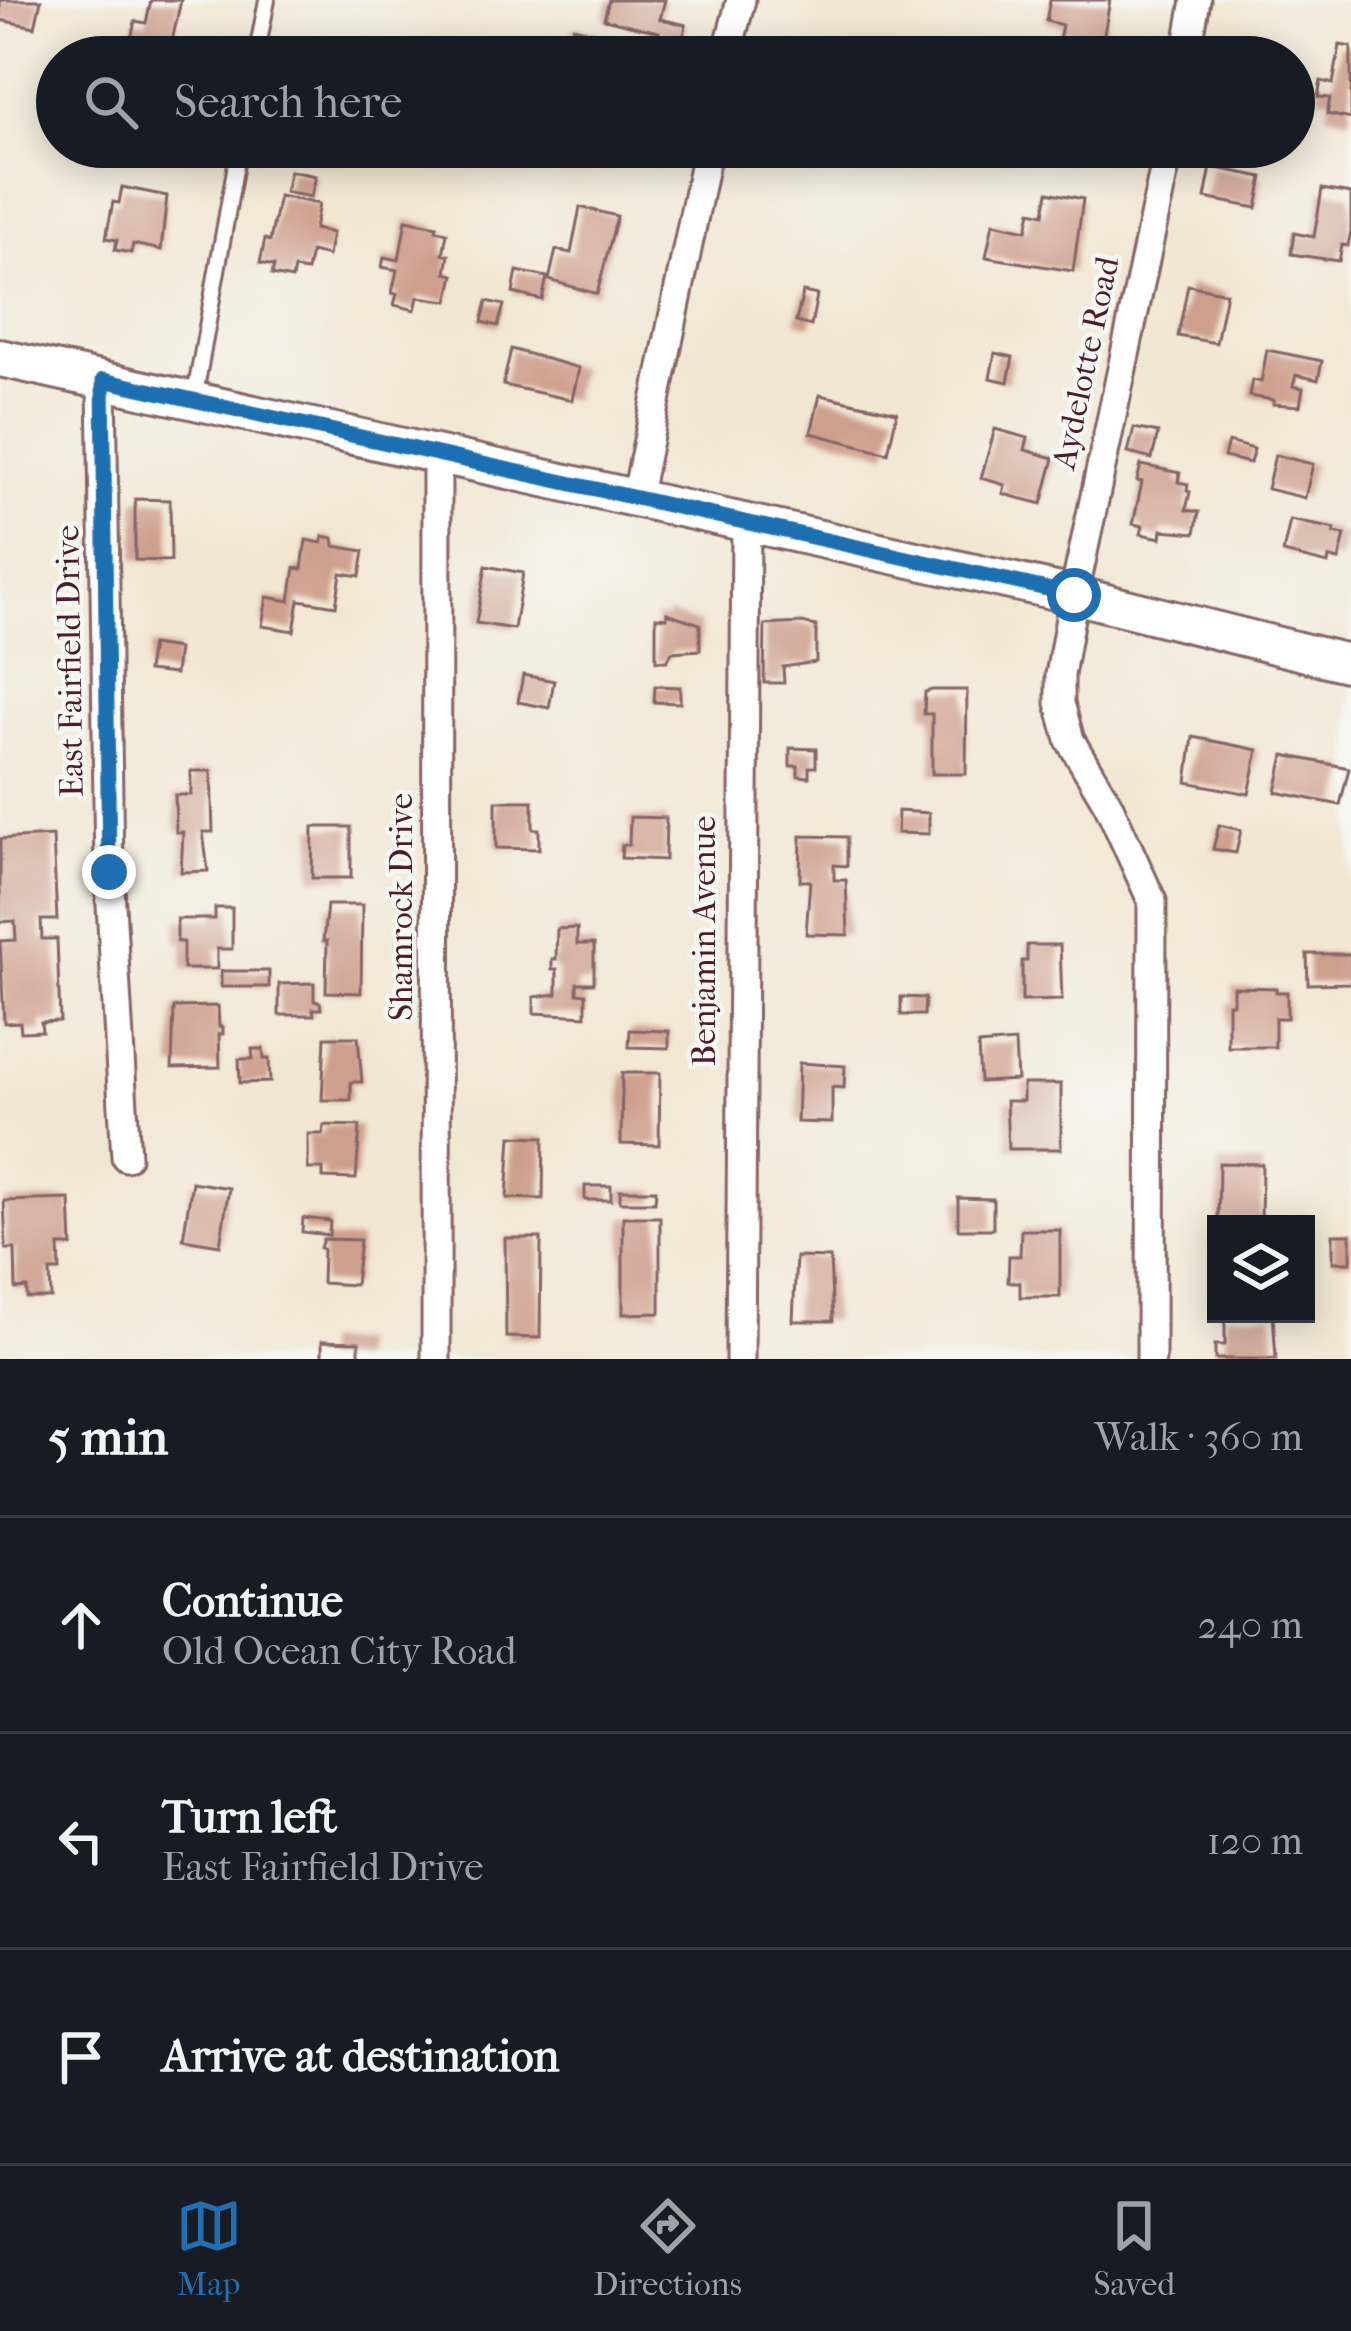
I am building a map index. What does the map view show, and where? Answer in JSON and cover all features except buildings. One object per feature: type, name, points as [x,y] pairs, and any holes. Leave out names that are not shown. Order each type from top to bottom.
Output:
[{"type":"main road","points":[[0,358],[1074,595],[1351,664]]},
{"type":"street","points":[[733,36],[741,0]]},
{"type":"street","points":[[1190,36],[1196,0]]},
{"type":"street","points":[[636,499],[704,168]]},
{"type":"street","name":"Aydelotte Road","points":[[1074,595],[1165,168]]},
{"type":"street","name":"East Fairfield Drive","points":[[103,380],[109,872],[126,1157]]},
{"type":"street","name":"Shamrock Drive","points":[[436,1359],[437,455]]},
{"type":"street","name":"Benjamin Avenue","points":[[740,1359],[746,523]]},
{"type":"street","points":[[1074,595],[1060,703],[1070,740],[1108,804],[1152,901],[1151,1359]]},
{"type":"lane","points":[[260,36],[267,0]]},
{"type":"lane","points":[[194,400],[235,168]]},
{"type":"route","points":[[109,872],[103,380],[1074,595]]}]
